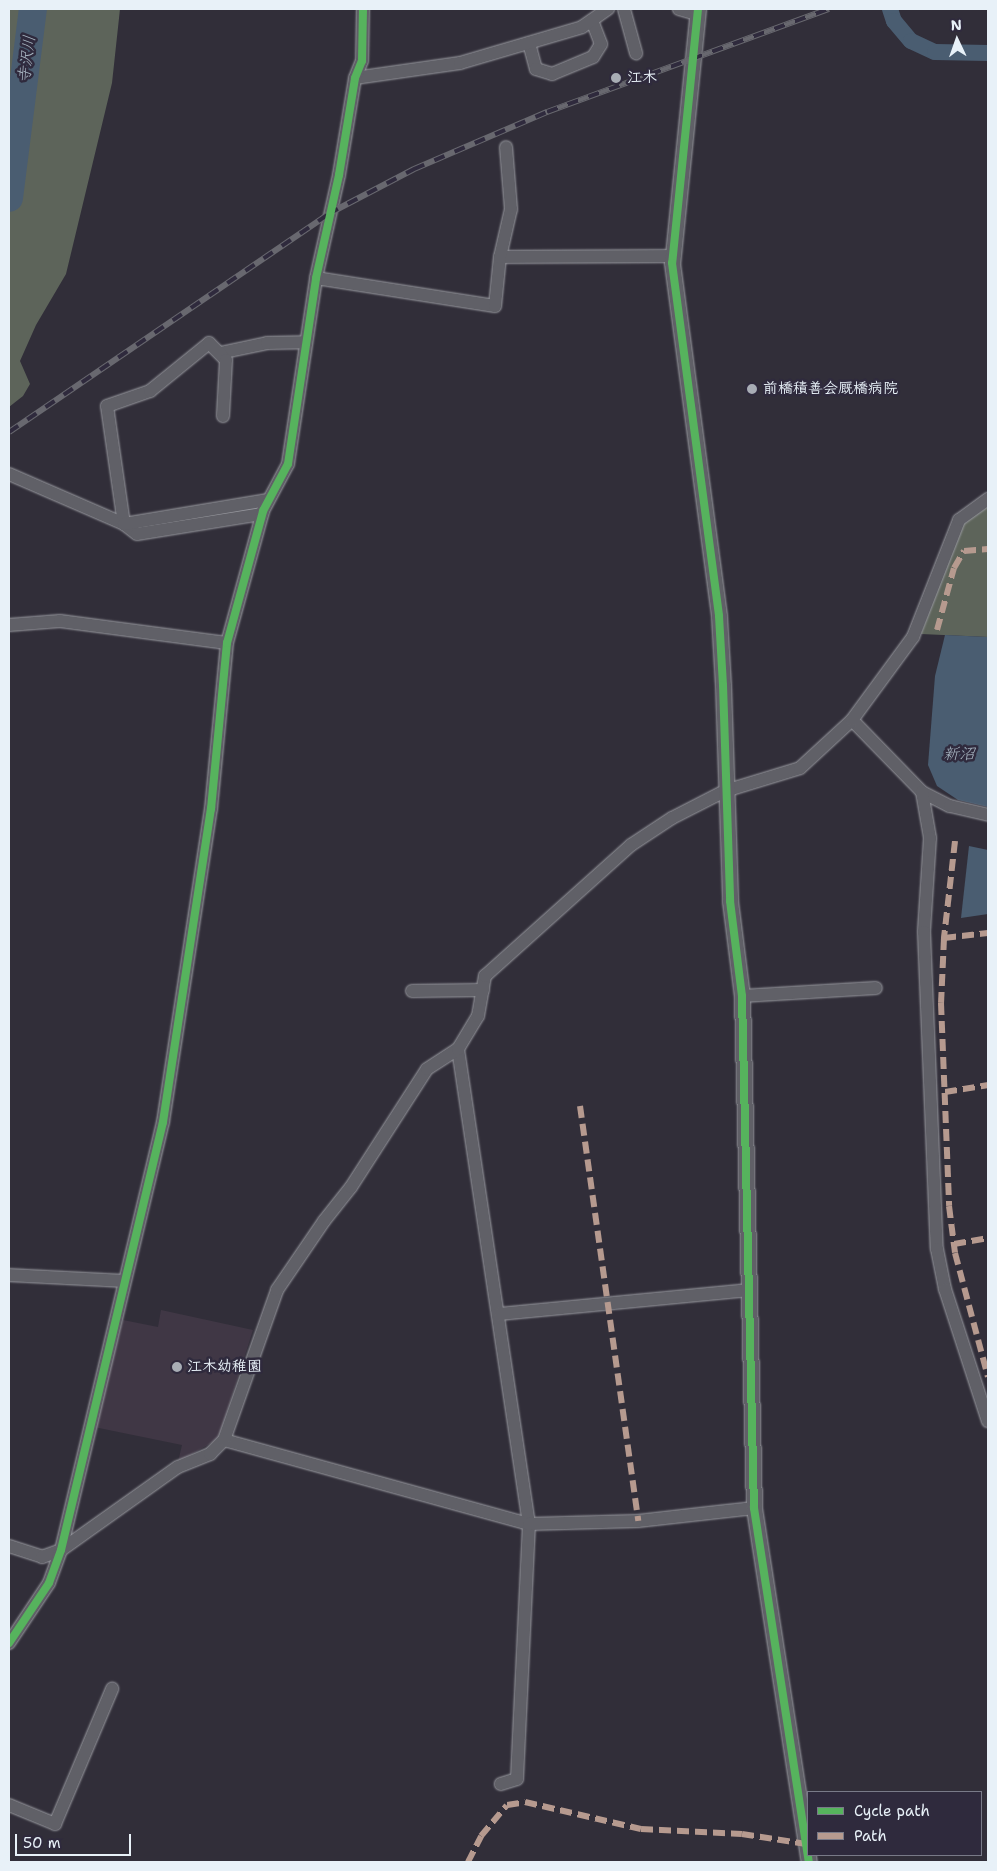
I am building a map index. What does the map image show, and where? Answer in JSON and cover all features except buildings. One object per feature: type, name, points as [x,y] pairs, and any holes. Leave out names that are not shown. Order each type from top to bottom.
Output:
[{"type":"street","points":[[9,1643],[50,1583],[61,1550],[163,1122],[190,961],[211,809],[227,643],[262,514],[288,464],[316,278],[339,175],[355,78],[362,61],[363,9]]},
{"type":"street","points":[[355,78],[460,63],[582,27],[608,9]]},
{"type":"street","points":[[624,9],[636,53]]},
{"type":"street","points":[[680,9],[698,11],[673,256],[675,304],[719,616],[730,901],[742,996],[754,1508],[807,1849]]},
{"type":"street","points":[[529,42],[536,69],[552,74],[594,57],[600,44],[592,21]]},
{"type":"street","points":[[316,278],[495,306],[500,257],[511,209],[506,147]]},
{"type":"street","points":[[500,257],[673,256]]},
{"type":"street","points":[[220,353],[267,343],[306,342]]},
{"type":"street","points":[[124,524],[107,406],[150,390],[209,343],[226,360],[223,416]]},
{"type":"street","points":[[9,474],[124,524],[137,534],[262,514]]},
{"type":"street","points":[[9,1546],[42,1557],[61,1550],[178,1467],[210,1454],[224,1440],[277,1290],[324,1221],[351,1188],[427,1069],[458,1049],[478,1016],[485,976],[631,845],[672,818],[725,791],[800,768],[852,720],[913,637],[959,520],[988,499]]},
{"type":"street","points":[[124,524],[268,500]]},
{"type":"street","points":[[9,624],[60,622],[227,643]]},
{"type":"street","points":[[852,720],[922,792],[950,806],[988,816]]},
{"type":"street","points":[[922,792],[930,838],[924,932],[937,1249],[945,1289],[988,1421]]},
{"type":"street","points":[[742,996],[876,988]]},
{"type":"street","points":[[412,991],[483,990]]},
{"type":"street","points":[[458,1049],[500,1314],[529,1524],[517,1780],[501,1784]]},
{"type":"street","points":[[9,1275],[124,1281]]},
{"type":"street","points":[[500,1314],[749,1290]]},
{"type":"street","points":[[224,1440],[529,1524],[638,1521],[754,1508]]},
{"type":"street","points":[[9,1805],[56,1824],[112,1689]]},
{"type":"shaded area","points":[[9,9],[120,9],[112,83],[66,274],[36,325],[20,361],[30,384],[23,396],[9,407]]},
{"type":"shaded area","points":[[988,507],[988,637],[921,634],[963,523]]},
{"type":"shaded area","points":[[161,1310],[253,1330],[218,1439],[178,1462],[182,1445],[94,1427],[123,1320],[158,1327]]},
{"type":"water","name":"新沼","points":[[945,635],[988,637],[988,807],[958,800],[937,786],[928,765],[935,676]]},
{"type":"water","points":[[969,846],[988,850],[988,914],[961,918]]},
{"type":"waterway","name":"寺沢川","points":[[9,198],[33,9]]},
{"type":"waterway","points":[[890,9],[894,21],[911,41],[935,52],[988,53]]},
{"type":"railway","points":[[9,432],[328,214],[414,169],[547,112],[829,9]]},
{"type":"marked path","points":[[937,630],[954,568],[964,551],[988,549]]},
{"type":"marked path","points":[[955,841],[944,938],[941,1003],[949,1206],[955,1253],[988,1377]]},
{"type":"marked path","points":[[944,938],[988,933]]},
{"type":"marked path","points":[[945,1092],[988,1085]]},
{"type":"marked path","points":[[580,1106],[638,1521]]},
{"type":"marked path","points":[[954,1244],[988,1238]]},
{"type":"marked path","points":[[468,1862],[481,1836],[507,1805],[525,1802],[641,1829],[742,1834],[806,1844]]},
{"type":"cycle path","points":[[9,1643],[49,1583],[61,1550],[163,1122],[211,809],[227,643],[263,511],[288,464],[316,278],[339,175],[355,78],[362,61],[363,9]]},
{"type":"cycle path","points":[[698,9],[672,263],[719,616],[730,901],[742,996],[754,1508],[807,1849]]},
{"type":"cycle path","points":[[808,1856],[809,1862]]},
{"type":"place","name":"江木","points":[[616,78]]},
{"type":"place","name":"前橋積善会厩橋病院","points":[[752,389]]},
{"type":"place","name":"江木幼稚園","points":[[177,1367]]}]
